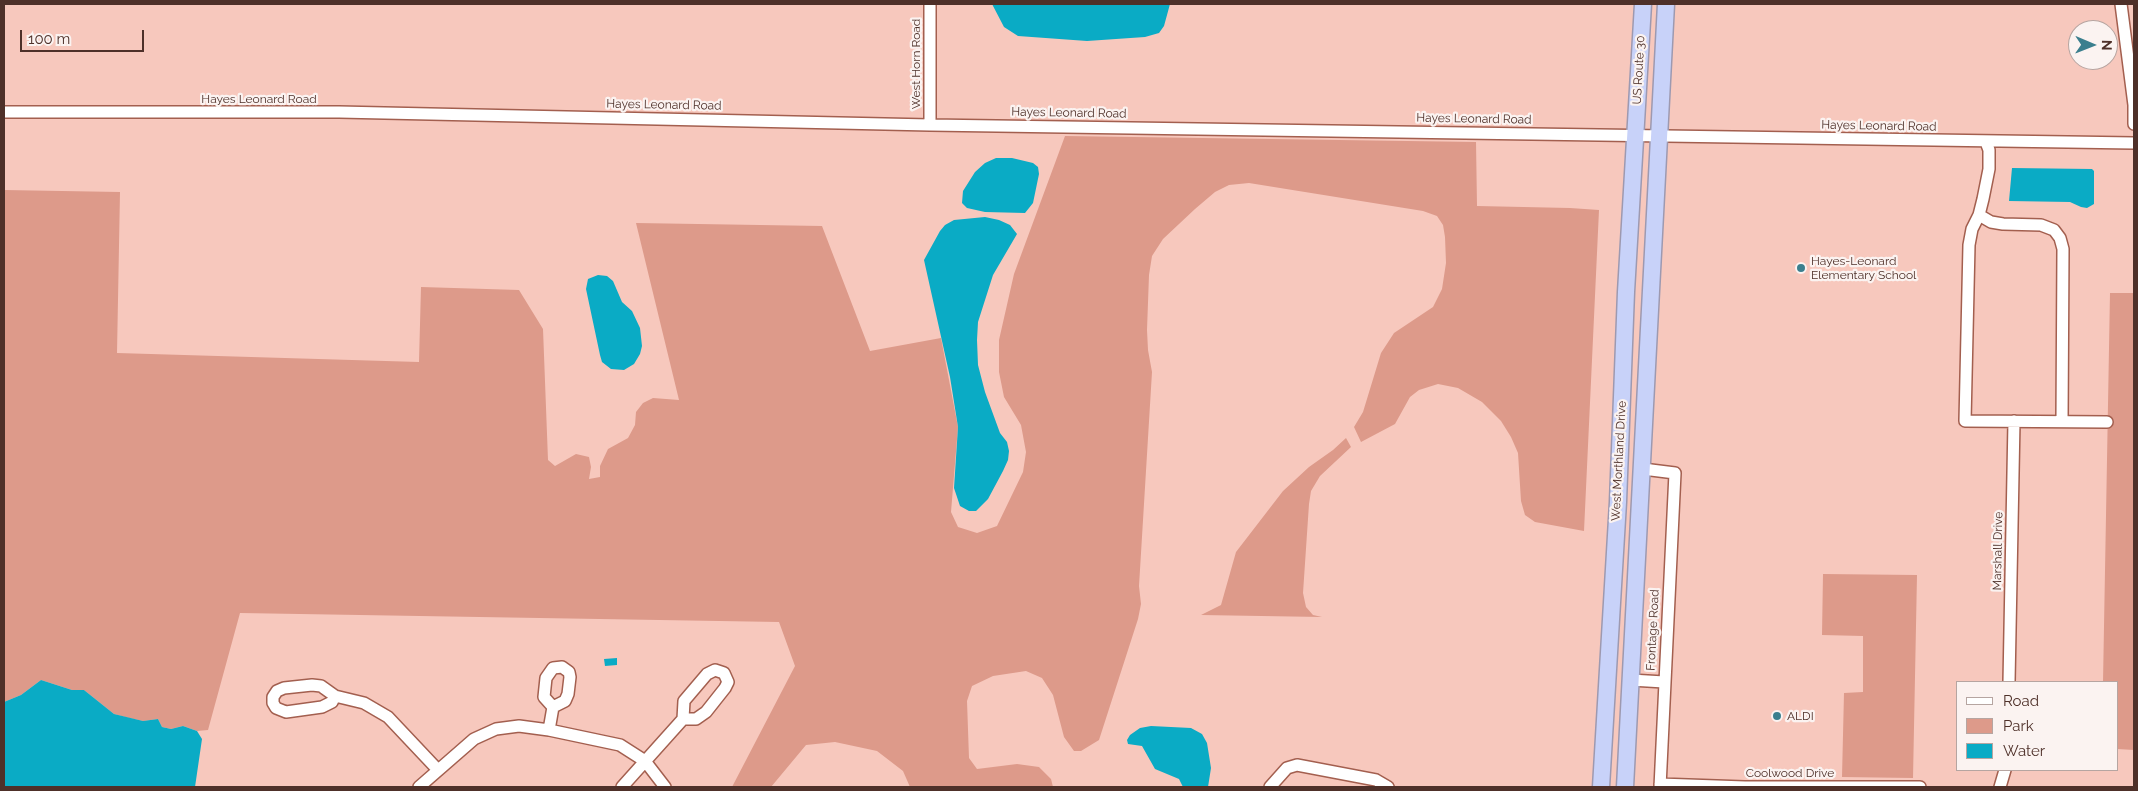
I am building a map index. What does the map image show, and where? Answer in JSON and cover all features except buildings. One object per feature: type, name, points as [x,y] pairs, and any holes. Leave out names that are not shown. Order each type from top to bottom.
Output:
[{"type":"highway","name":"US Route 30","points":[[1636,136],[1643,4]]},
{"type":"highway","name":"West Morthland Drive","points":[[1625,787],[1666,4]]},
{"type":"highway","name":"West Morthland Drive","points":[[1601,787],[1618,502],[1626,292],[1636,136]]},
{"type":"street","name":"West Horn Road","points":[[930,4],[930,124]]},
{"type":"street","points":[[2121,4],[2134,104],[2134,124]]},
{"type":"street","name":"Hayes Leonard Road","points":[[4,112],[348,113],[2134,143]]},
{"type":"street","points":[[1986,142],[1990,150],[1990,159],[1979,215],[1972,229],[1969,245],[1965,421],[2107,422]]},
{"type":"street","points":[[1979,215],[1991,222],[2003,224],[2041,225],[2054,230],[2060,238],[2063,249],[2062,421]]},
{"type":"street","name":"Marshall Drive","points":[[2010,681],[2014,421]]},
{"type":"street","name":"Frontage Road","points":[[1643,469],[1675,473],[1660,786]]},
{"type":"street","points":[[622,787],[683,719],[684,701],[707,674],[715,670],[724,673],[728,682],[706,712],[696,718],[683,719]]},
{"type":"street","points":[[1631,680],[1664,682]]},
{"type":"street","points":[[335,696],[332,702],[322,707],[286,712],[276,708],[273,703],[273,698],[277,691],[284,688],[321,686],[335,696],[364,703],[388,716],[438,770]]},
{"type":"street","points":[[549,730],[553,707]]},
{"type":"street","points":[[419,787],[474,739],[496,729],[519,726],[612,742],[645,761],[665,787]]},
{"type":"street","points":[[1270,787],[1287,768],[1298,765],[1376,780],[1388,787]]},
{"type":"street","points":[[2000,787],[2005,771]]},
{"type":"street","name":"Coolwood Drive","points":[[1660,786],[1920,787]]},
{"type":"green space","points":[[1065,136],[1476,142],[1477,206],[1599,210],[1584,531],[1535,522],[1525,515],[1521,501],[1518,453],[1511,437],[1501,421],[1482,402],[1458,388],[1438,384],[1419,390],[1410,397],[1395,424],[1361,442],[1354,427],[1363,412],[1381,353],[1394,333],[1433,307],[1442,289],[1446,263],[1445,237],[1443,225],[1437,216],[1423,211],[1249,183],[1229,185],[1215,192],[1195,209],[1163,239],[1152,256],[1149,275],[1147,330],[1152,372],[1139,586],[1141,604],[1138,619],[1099,740],[1081,751],[1074,751],[1064,737],[1053,695],[1042,678],[1026,671],[993,676],[972,686],[967,701],[969,758],[977,769],[1017,764],[1039,767],[1051,779],[1053,787],[910,787],[903,771],[877,751],[835,742],[806,745],[771,787],[732,787],[795,666],[779,622],[240,613],[208,730],[197,731],[183,726],[171,729],[162,727],[158,719],[143,721],[114,714],[84,690],[72,690],[41,680],[21,695],[4,702],[4,190],[120,192],[117,353],[419,362],[421,287],[519,290],[543,329],[548,460],[555,466],[576,454],[589,457],[591,467],[589,479],[600,477],[600,466],[608,449],[628,438],[635,425],[636,412],[643,403],[653,398],[679,400],[636,223],[822,226],[870,351],[941,338],[958,427],[951,512],[958,527],[977,533],[997,526],[1023,472],[1026,452],[1021,425],[1004,397],[999,372],[999,340],[1014,274]]},
{"type":"green space","points":[[2110,293],[2134,293],[2134,750],[2118,749],[2118,681],[2103,681]]},
{"type":"green space","points":[[1346,438],[1351,447],[1320,476],[1311,491],[1309,504],[1303,593],[1306,607],[1313,615],[1322,617],[1201,615],[1221,605],[1236,552],[1283,491],[1309,467]]},
{"type":"green space","points":[[1823,574],[1917,575],[1913,778],[1842,777],[1844,693],[1863,692],[1863,636],[1822,635]]},
{"type":"water","points":[[992,4],[1170,4],[1164,26],[1159,33],[1145,37],[1087,41],[1018,36],[1004,27]]},
{"type":"water","points":[[996,158],[1012,158],[1033,163],[1038,167],[1039,174],[1033,203],[1025,213],[985,212],[967,208],[962,203],[963,191],[975,172],[985,163]]},
{"type":"water","points":[[2012,168],[2092,169],[2094,171],[2094,204],[2087,208],[2070,202],[2009,201]]},
{"type":"water","points":[[985,217],[1010,225],[1017,234],[993,275],[978,322],[977,340],[978,365],[985,392],[1000,433],[1007,442],[1009,451],[1008,460],[988,499],[976,511],[969,511],[960,506],[954,488],[958,427],[950,377],[924,260],[945,225],[954,220]]},
{"type":"water","points":[[598,275],[607,276],[613,281],[622,302],[632,311],[640,328],[642,346],[640,354],[634,364],[624,370],[611,369],[602,362],[600,355],[586,289],[588,279]]},
{"type":"water","points":[[617,658],[617,665],[605,666],[604,659]]},
{"type":"water","points":[[41,680],[72,690],[84,690],[114,714],[143,721],[158,719],[162,727],[171,729],[183,726],[197,731],[202,739],[195,787],[4,787],[4,702],[21,695]]},
{"type":"water","points":[[1151,726],[1191,728],[1202,734],[1207,743],[1211,768],[1208,787],[1183,787],[1179,779],[1155,769],[1142,746],[1128,744],[1127,740],[1130,735],[1140,728]]},
{"type":"place","name":"Hayes-Leonard Elementary School","points":[[1801,268]]},
{"type":"place","name":"ALDI","points":[[1777,716]]}]
